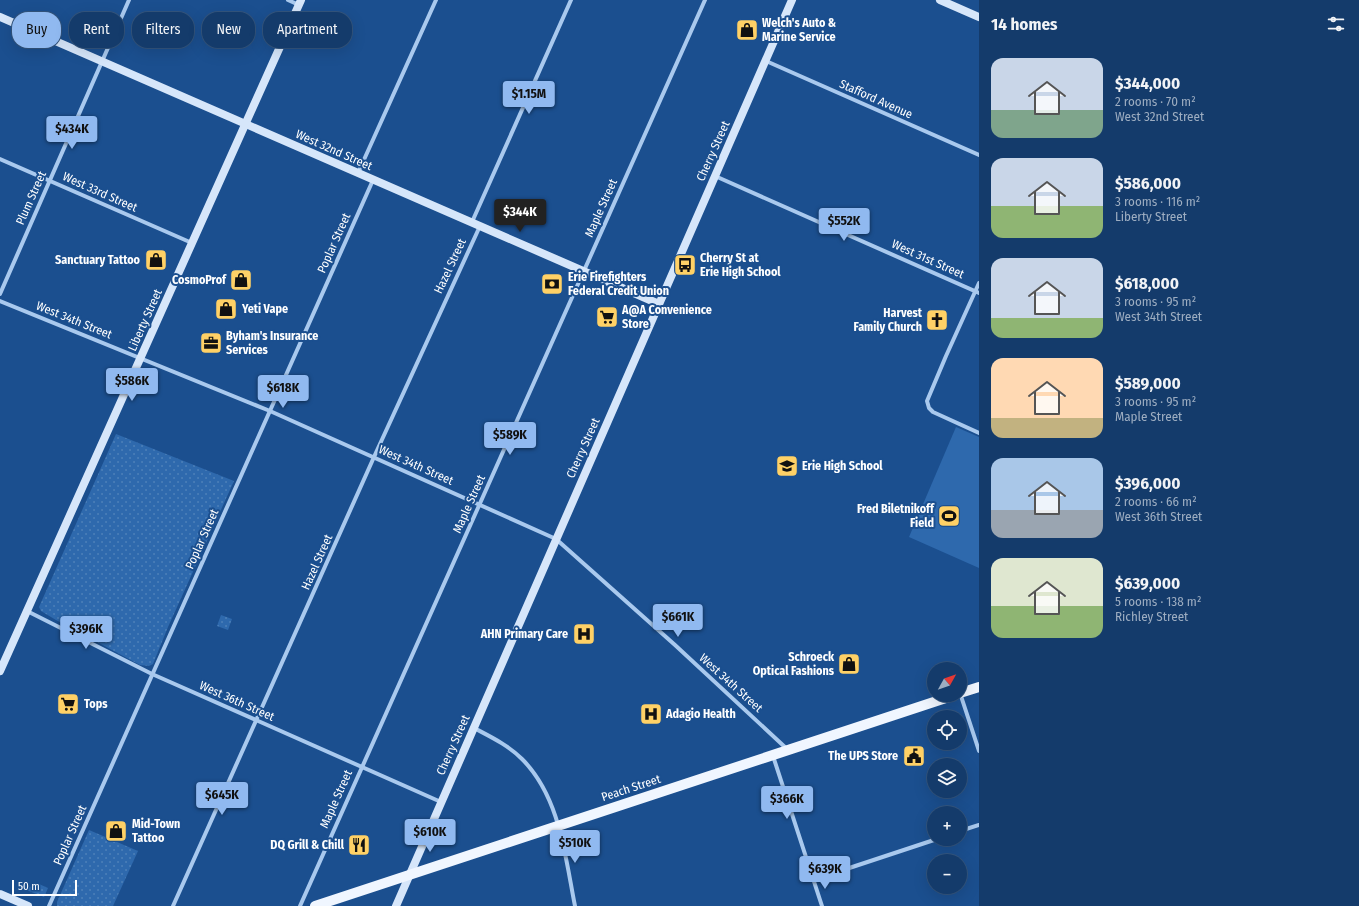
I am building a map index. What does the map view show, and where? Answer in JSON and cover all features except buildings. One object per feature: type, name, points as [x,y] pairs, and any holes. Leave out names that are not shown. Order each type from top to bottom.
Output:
[{"type":"main road","points":[[967,691],[979,687]]},
{"type":"main road","name":"Peach Street","points":[[315,906],[934,702]]},
{"type":"street","name":"Plum Street","points":[[0,294],[129,0]]},
{"type":"street","points":[[288,0],[300,2]]},
{"type":"street","points":[[358,174],[436,0]]},
{"type":"street","points":[[472,223],[571,0]]},
{"type":"street","name":"Maple Street","points":[[300,906],[705,0]]},
{"type":"street","name":"Cherry Street","points":[[396,906],[792,0]]},
{"type":"street","points":[[945,1],[979,17]]},
{"type":"street","name":"Liberty Street","points":[[0,671],[300,2]]},
{"type":"street","name":"West 32nd Street","points":[[0,17],[659,304]]},
{"type":"street","name":"Stafford Avenue","points":[[766,61],[979,155]]},
{"type":"street","name":"West 33rd Street","points":[[0,159],[192,243]]},
{"type":"street","name":"West 31st Street","points":[[715,176],[977,292]]},
{"type":"street","name":"Poplar Street","points":[[49,906],[373,180]]},
{"type":"street","name":"Hazel Street","points":[[173,906],[374,457],[480,226]]},
{"type":"street","points":[[979,283],[977,292],[927,403],[929,408],[936,414],[979,432]]},
{"type":"street","name":"West 34th Street","points":[[0,300],[270,411],[556,539],[670,641],[788,750]]},
{"type":"street","name":"West 36th Street","points":[[27,611],[152,674],[441,802]]},
{"type":"street","points":[[963,702],[979,751]]},
{"type":"street","points":[[474,728],[504,745],[522,759],[547,793],[558,826],[575,906]]},
{"type":"street","points":[[773,755],[820,905]]},
{"type":"street","points":[[967,829],[979,825]]},
{"type":"street","points":[[813,880],[927,842]]},
{"type":"street","points":[[0,894],[28,906]]},
{"type":"shaded area","name":"Fred Biletnikoff Field","points":[[956,427],[979,437],[979,568],[909,537]]},
{"type":"shaded area","points":[[116,434],[234,481],[168,627],[153,664],[149,666],[140,665],[56,620],[41,611],[39,607]]},
{"type":"shaded area","points":[[221,615],[232,619],[228,630],[217,626]]},
{"type":"shaded area","points":[[89,830],[138,851],[113,906],[57,906],[57,902]]},
{"type":"shaded area","points":[[39,884],[48,888],[44,897],[24,889]]},
{"type":"place","name":"Welch's Auto & Marine Service","points":[[747,30]]},
{"type":"place","name":"Sanctuary Tattoo","points":[[156,260]]},
{"type":"place","name":"Cherry St at Erie High School","points":[[685,265]]},
{"type":"place","name":"CosmoProf","points":[[241,280]]},
{"type":"place","name":"Erie Firefighters Federal Credit Union","points":[[552,284]]},
{"type":"place","name":"Yeti Vape","points":[[226,309]]},
{"type":"place","name":"A@A Convenience Store","points":[[607,317]]},
{"type":"place","name":"Harvest Family Church","points":[[937,320]]},
{"type":"place","name":"Byham's Insurance Services","points":[[211,343]]},
{"type":"place","name":"Erie High School","points":[[787,466]]},
{"type":"place","name":"Fred Biletnikoff Field","points":[[949,516]]},
{"type":"place","name":"AHN Primary Care","points":[[584,634]]},
{"type":"place","name":"Schroeck Optical Fashions","points":[[849,664]]},
{"type":"place","name":"Tops","points":[[68,704]]},
{"type":"place","name":"Adagio Health","points":[[651,714]]},
{"type":"place","name":"The UPS Store","points":[[914,756]]},
{"type":"place","name":"Mid-Town Tattoo","points":[[116,831]]},
{"type":"place","name":"DQ Grill & Chill","points":[[359,845]]}]
